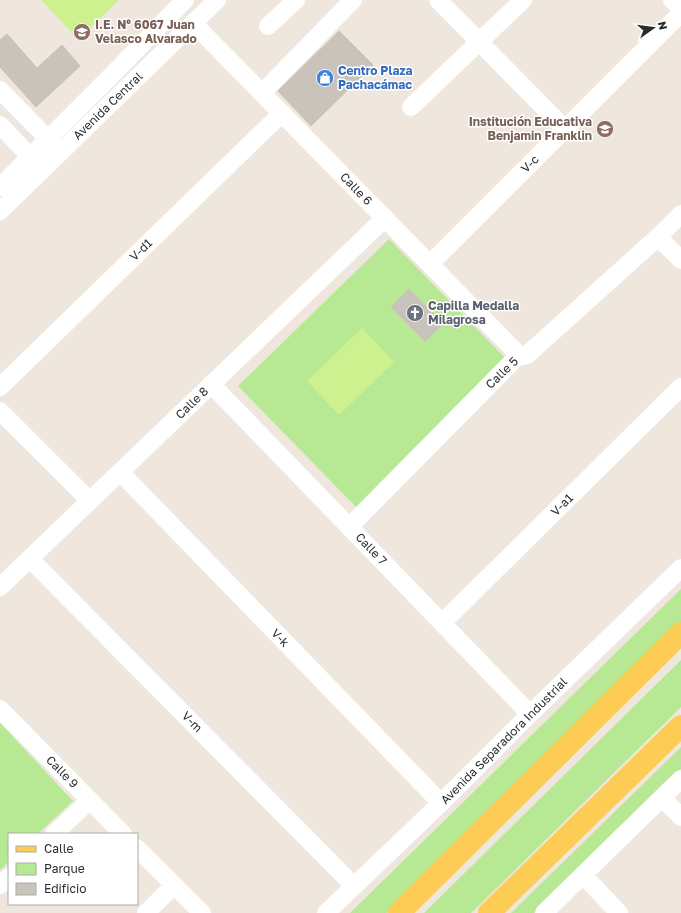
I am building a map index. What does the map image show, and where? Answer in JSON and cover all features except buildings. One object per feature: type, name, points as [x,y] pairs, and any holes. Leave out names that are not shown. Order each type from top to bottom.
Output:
[{"type":"main road","points":[[398,913],[681,633]]},
{"type":"main road","points":[[489,913],[681,726]]},
{"type":"street","name":"Avenida Central","points":[[0,211],[36,164],[48,138],[185,0]]},
{"type":"street","name":"Avenida Central","points":[[0,187],[36,164],[61,152],[216,0]]},
{"type":"street","points":[[268,26],[296,0]]},
{"type":"street","points":[[262,93],[353,0]]},
{"type":"street","points":[[438,0],[565,129]]},
{"type":"street","points":[[411,108],[523,0]]},
{"type":"street","points":[[672,0],[681,9]]},
{"type":"street","name":"V-c","points":[[430,264],[681,13]]},
{"type":"street","name":"Calle 6","points":[[193,23],[519,355]]},
{"type":"street","points":[[0,90],[61,152]]},
{"type":"street","name":"V-d1","points":[[0,387],[282,113]]},
{"type":"street","points":[[0,125],[36,164]]},
{"type":"street","name":"Calle 5","points":[[349,527],[519,355],[527,355],[658,237],[681,214]]},
{"type":"street","name":"Calle 8","points":[[0,587],[385,218]]},
{"type":"street","points":[[658,237],[681,260]]},
{"type":"street","name":"Calle 7","points":[[211,384],[530,714]]},
{"type":"street","name":"V-a1","points":[[442,623],[681,387]]},
{"type":"street","points":[[0,411],[90,501]]},
{"type":"street","name":"V-k","points":[[120,472],[441,803]]},
{"type":"street","name":"V-m","points":[[30,559],[354,886]]},
{"type":"street","name":"Avenida Separadora Industrial","points":[[326,913],[441,803],[530,714],[681,568]]},
{"type":"street","name":"Calle 9","points":[[0,709],[122,833]]},
{"type":"street","points":[[544,913],[681,779]]},
{"type":"street","points":[[662,798],[681,817]]},
{"type":"street","points":[[55,833],[90,800]]},
{"type":"street","points":[[138,849],[202,913]]},
{"type":"street","points":[[583,876],[619,913]]},
{"type":"street","points":[[0,886],[8,878]]},
{"type":"street","points":[[146,913],[174,885]]},
{"type":"green space","points":[[41,0],[119,0],[78,39]]},
{"type":"green space","points":[[389,239],[509,362],[359,510],[238,386]]},
{"type":"green space","points":[[362,328],[394,362],[339,415],[307,381]]},
{"type":"green space","points":[[681,589],[681,624],[387,913],[350,913]]},
{"type":"green space","points":[[681,660],[681,707],[471,913],[424,913]]},
{"type":"green space","points":[[0,723],[73,801],[39,833],[8,833],[8,863],[0,870]]},
{"type":"green space","points":[[681,747],[681,769],[534,913],[511,913]]},
{"type":"place","name":"I.E. N° 6067 Juan Velasco Alvarado","points":[[82,32]]},
{"type":"place","name":"Centro Plaza Pachacámac","points":[[325,78]]},
{"type":"place","name":"Institución Educativa Benjamin Franklin","points":[[605,129]]},
{"type":"place","name":"Capilla Medalla Milagrosa","points":[[415,313]]}]
